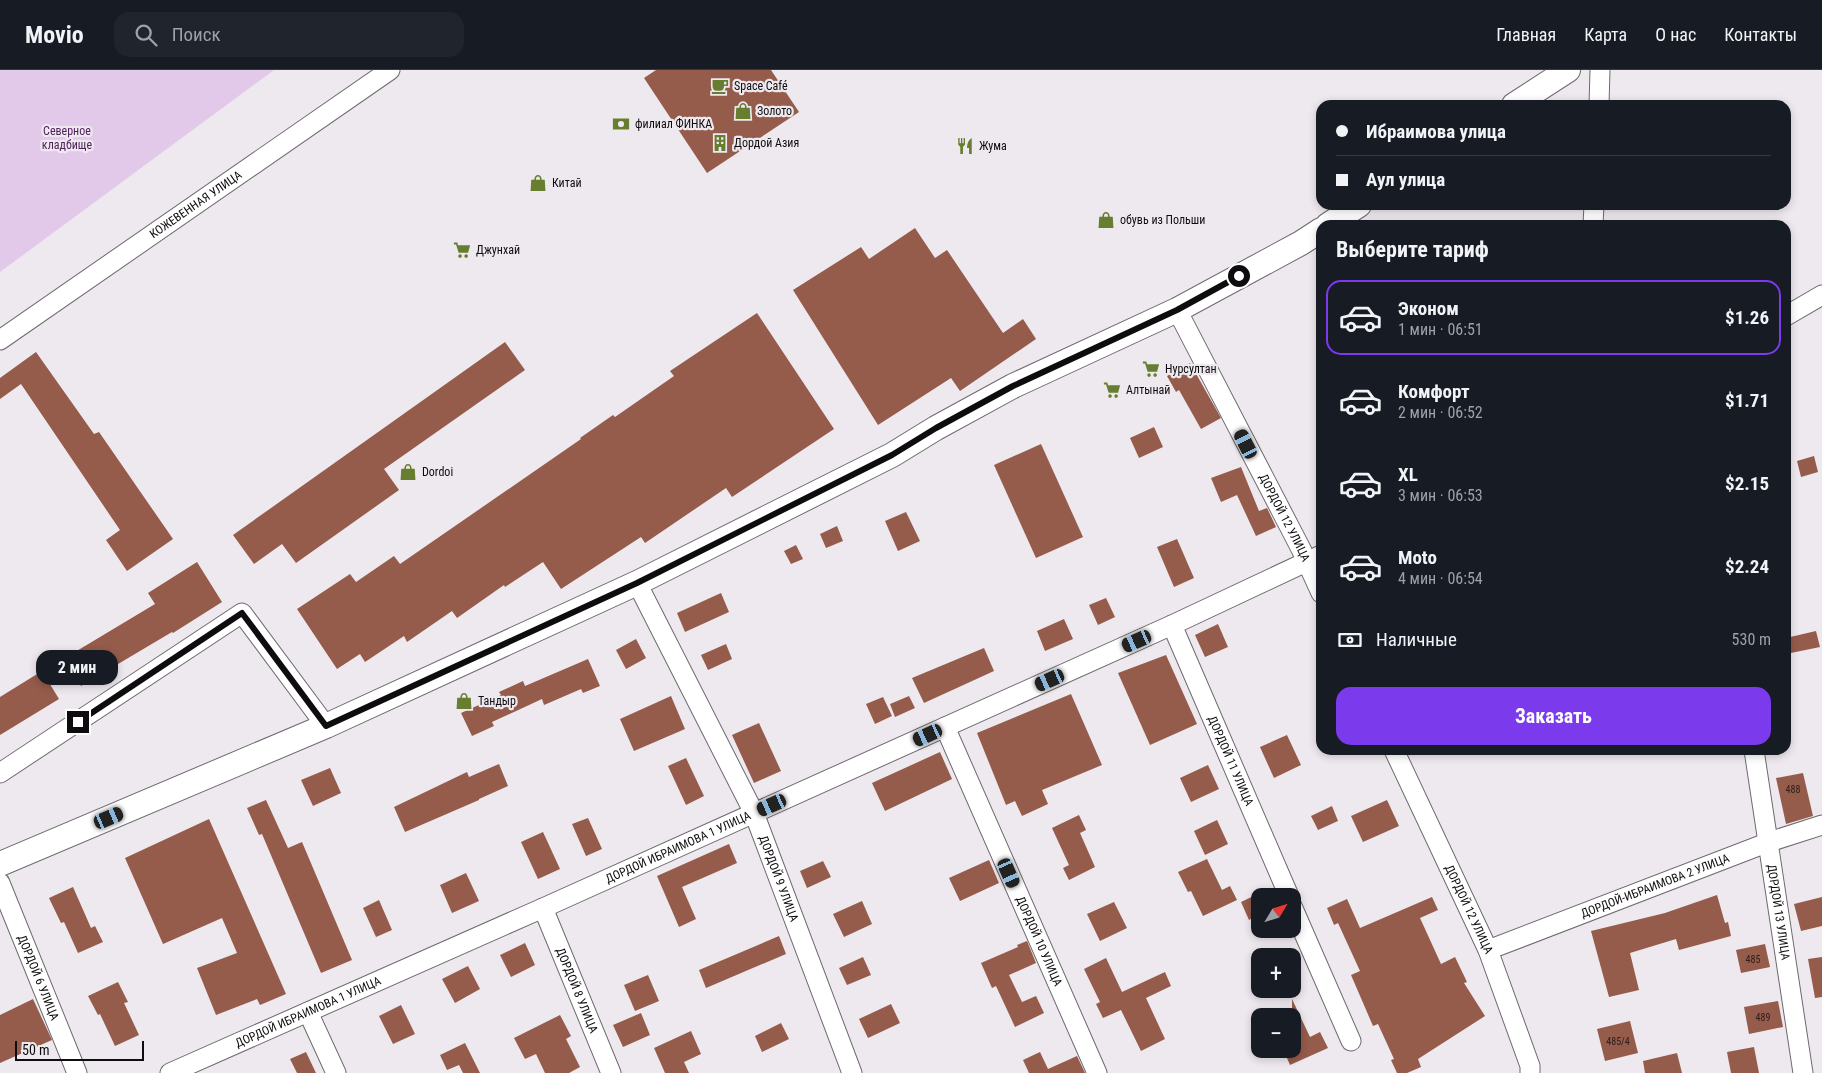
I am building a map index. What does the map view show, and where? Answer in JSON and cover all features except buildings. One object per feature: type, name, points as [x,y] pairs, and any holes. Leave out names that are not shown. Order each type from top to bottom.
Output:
[{"type":"main road","points":[[1522,100],[1568,70]]},
{"type":"main road","points":[[1336,220],[1351,210]]},
{"type":"main road","points":[[0,864],[326,726],[637,583],[892,455],[936,428],[1013,386],[1177,310],[1316,233]]},
{"type":"street","name":"КОЖЕВЕННАЯ УЛИЦА","points":[[0,340],[390,70]]},
{"type":"street","points":[[1599,100],[1600,70]]},
{"type":"street","points":[[1791,313],[1822,295]]},
{"type":"street","name":"ДОРДОЙ 12 УЛИЦА","points":[[1177,310],[1314,558]]},
{"type":"street","name":"ДОРДОЙ ИБРАИМОВА 1 УЛИЦА","points":[[170,1073],[543,908],[1172,625],[1314,558]]},
{"type":"street","name":"ДОРДОЙ 9 УЛИЦА","points":[[637,583],[754,813],[852,1073]]},
{"type":"street","points":[[0,774],[242,613],[326,726]]},
{"type":"street","name":"ДОРДОЙ 11 УЛИЦА","points":[[1172,625],[1285,888]]},
{"type":"street","name":"ДОРДОЙ 10 УЛИЦА","points":[[945,727],[1097,1073]]},
{"type":"street","name":"ДОРДОЙ 12 УЛИЦА","points":[[1396,755],[1488,950],[1530,1066],[1530,1073]]},
{"type":"street","name":"ДОРДОЙ 13 УЛИЦА","points":[[1755,755],[1803,1073]]},
{"type":"street","name":"ДОРДОЙ-ИБРАИМОВА 2 УЛИЦА","points":[[1488,950],[1769,842],[1822,825]]},
{"type":"street","name":"ДОРДОЙ 6 УЛИЦА","points":[[0,884],[77,1073]]},
{"type":"street","name":"ДОРДОЙ 8 УЛИЦА","points":[[543,908],[611,1073]]},
{"type":"street","points":[[1301,927],[1351,1041]]},
{"type":"street","points":[[308,1012],[336,1073]]},
{"type":"green space","name":"Северное кладбище","points":[[0,70],[274,70],[0,272]]},
{"type":"place","name":"Space Café","points":[[720,86]]},
{"type":"place","name":"Золото","points":[[743,111]]},
{"type":"place","name":"филиал ФИНКА","points":[[621,124]]},
{"type":"place","name":"Дордой Азия","points":[[720,143]]},
{"type":"place","name":"Жума","points":[[965,146]]},
{"type":"place","name":"Китай","points":[[538,183]]},
{"type":"place","name":"обувь из Польши","points":[[1106,220]]},
{"type":"place","name":"Джунхай","points":[[462,250]]},
{"type":"place","name":"Нурсултан","points":[[1151,369]]},
{"type":"place","name":"Алтынай","points":[[1112,390]]},
{"type":"place","name":"Dordoi","points":[[408,472]]},
{"type":"place","name":"Тандыр","points":[[464,701]]},
{"type":"route","points":[[78,722],[242,613],[326,726],[637,583],[892,455],[936,428],[1013,386],[1177,310],[1239,276]]}]
